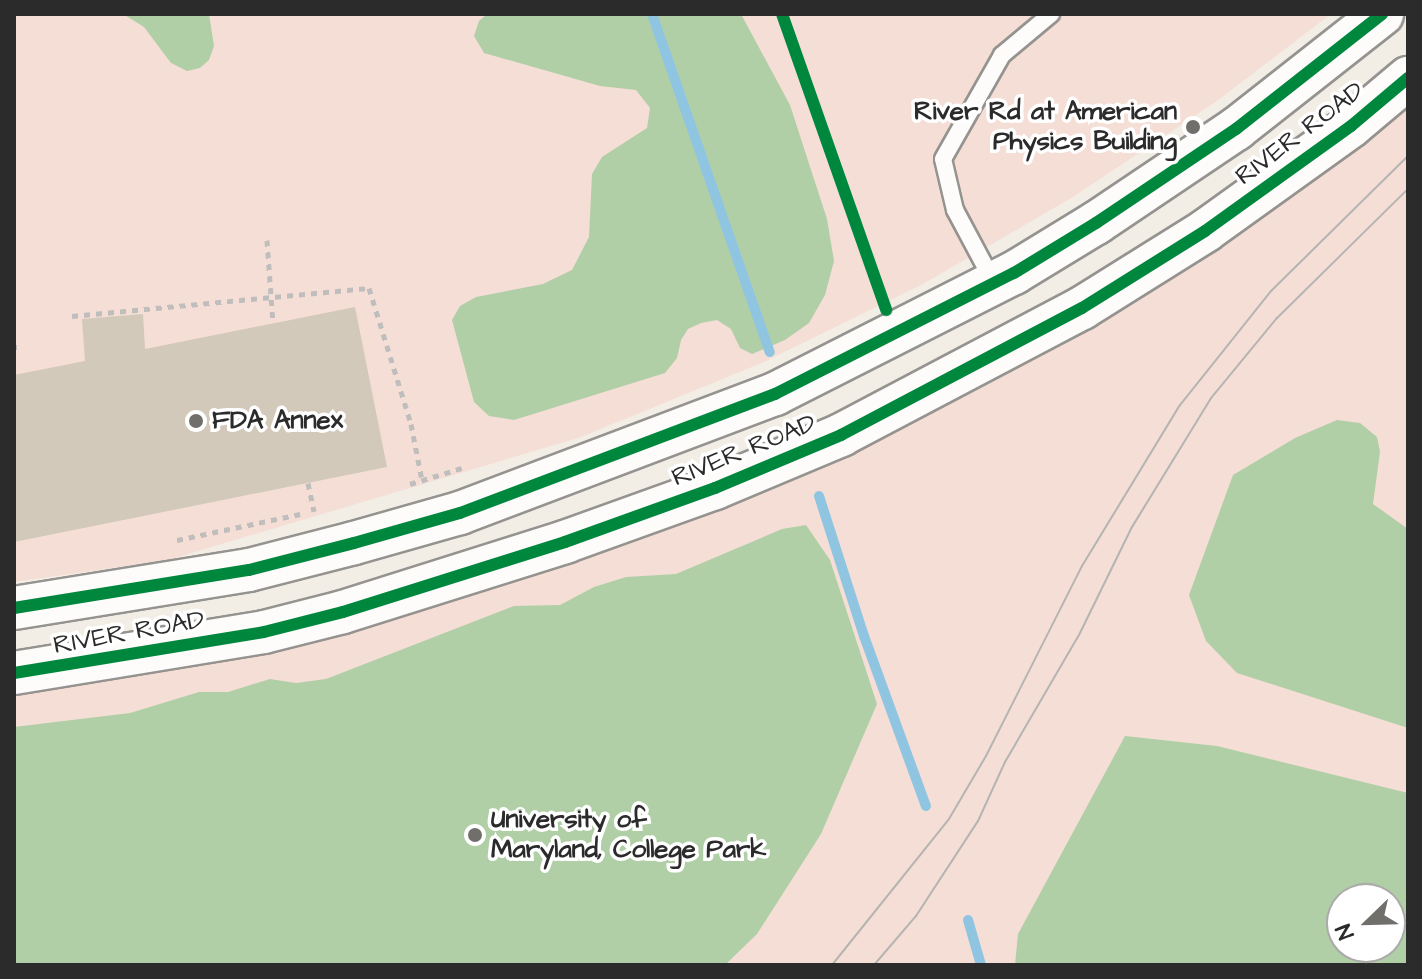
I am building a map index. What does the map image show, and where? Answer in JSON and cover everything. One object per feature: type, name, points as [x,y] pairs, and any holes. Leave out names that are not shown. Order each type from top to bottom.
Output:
[{"type":"street","name":"RIVER ROAD","points":[[14,608],[249,570],[460,513],[775,394],[994,283],[1187,163],[1301,80],[1382,14]]},
{"type":"street","name":"RIVER ROAD","points":[[14,673],[264,632],[343,612],[565,542],[715,488],[827,441],[952,379],[1056,322],[1193,239],[1351,126],[1408,78]]},
{"type":"lane","points":[[994,283],[955,210],[943,159],[1002,55],[1051,14]]},
{"type":"path","points":[[267,240],[273,323]]},
{"type":"path","points":[[72,316],[369,288],[411,424],[422,480]]},
{"type":"path","points":[[399,487],[472,465]]},
{"type":"path","points":[[308,483],[314,511]]},
{"type":"path","points":[[166,541],[328,507]]},
{"type":"shaded area","points":[[14,14],[1331,14],[1217,101],[1073,197],[923,284],[764,362],[581,437],[168,560],[14,582]]},
{"type":"shaded area","points":[[1408,99],[1408,965],[14,965],[14,686],[770,479]]},
{"type":"green space","points":[[123,14],[209,14],[214,46],[209,60],[200,68],[187,71],[171,63],[144,27]]},
{"type":"green space","points":[[487,14],[741,14],[790,105],[827,219],[834,261],[825,295],[809,323],[785,340],[752,354],[740,348],[731,329],[717,320],[701,323],[688,329],[681,340],[677,358],[665,373],[514,420],[489,416],[474,402],[452,320],[460,306],[476,297],[543,284],[572,270],[589,237],[592,174],[602,157],[647,128],[650,108],[636,90],[600,86],[484,53],[474,36],[479,21]]},
{"type":"green space","points":[[1337,420],[1360,423],[1377,437],[1380,452],[1373,504],[1408,529],[1408,728],[1237,673],[1206,641],[1189,595],[1233,475],[1295,438]]},
{"type":"green space","name":"University of Maryland, College Park","points":[[806,525],[830,560],[877,704],[821,834],[757,934],[725,965],[14,965],[14,727],[130,713],[199,692],[228,692],[270,679],[296,683],[326,679],[514,606],[560,605],[594,587],[626,577],[676,574],[782,529]]},
{"type":"green space","points":[[1125,736],[1217,746],[1408,793],[1408,965],[1015,965],[1018,934]]},
{"type":"building","name":"FDA Annex","points":[[355,307],[387,467],[14,542],[14,375],[85,361],[82,319],[143,314],[145,349]]},
{"type":"waterway","points":[[652,14],[770,352]]},
{"type":"waterway","points":[[819,496],[864,636],[926,806]]},
{"type":"waterway","points":[[968,920],[981,965]]},
{"type":"tram line","points":[[832,965],[949,819],[986,756],[1082,566],[1180,405],[1271,291],[1408,156]]},
{"type":"tram line","points":[[874,965],[916,916],[978,821],[1005,762],[1080,633],[1132,527],[1211,398],[1277,318],[1408,189]]},
{"type":"cycle path","points":[[782,14],[886,310]]},
{"type":"cycle path","points":[[14,608],[249,570],[354,543],[460,513],[775,394],[1014,273],[1096,223],[1236,129],[1382,14]]},
{"type":"cycle path","points":[[14,673],[264,632],[343,612],[565,542],[715,488],[841,435],[1082,308],[1205,231],[1351,126],[1408,78]]},
{"type":"place","name":"River Rd at American Physics Building","points":[[1193,127]]},
{"type":"place","name":"FDA Annex","points":[[196,421]]},
{"type":"place","name":"University of Maryland, College Park","points":[[475,835]]}]
